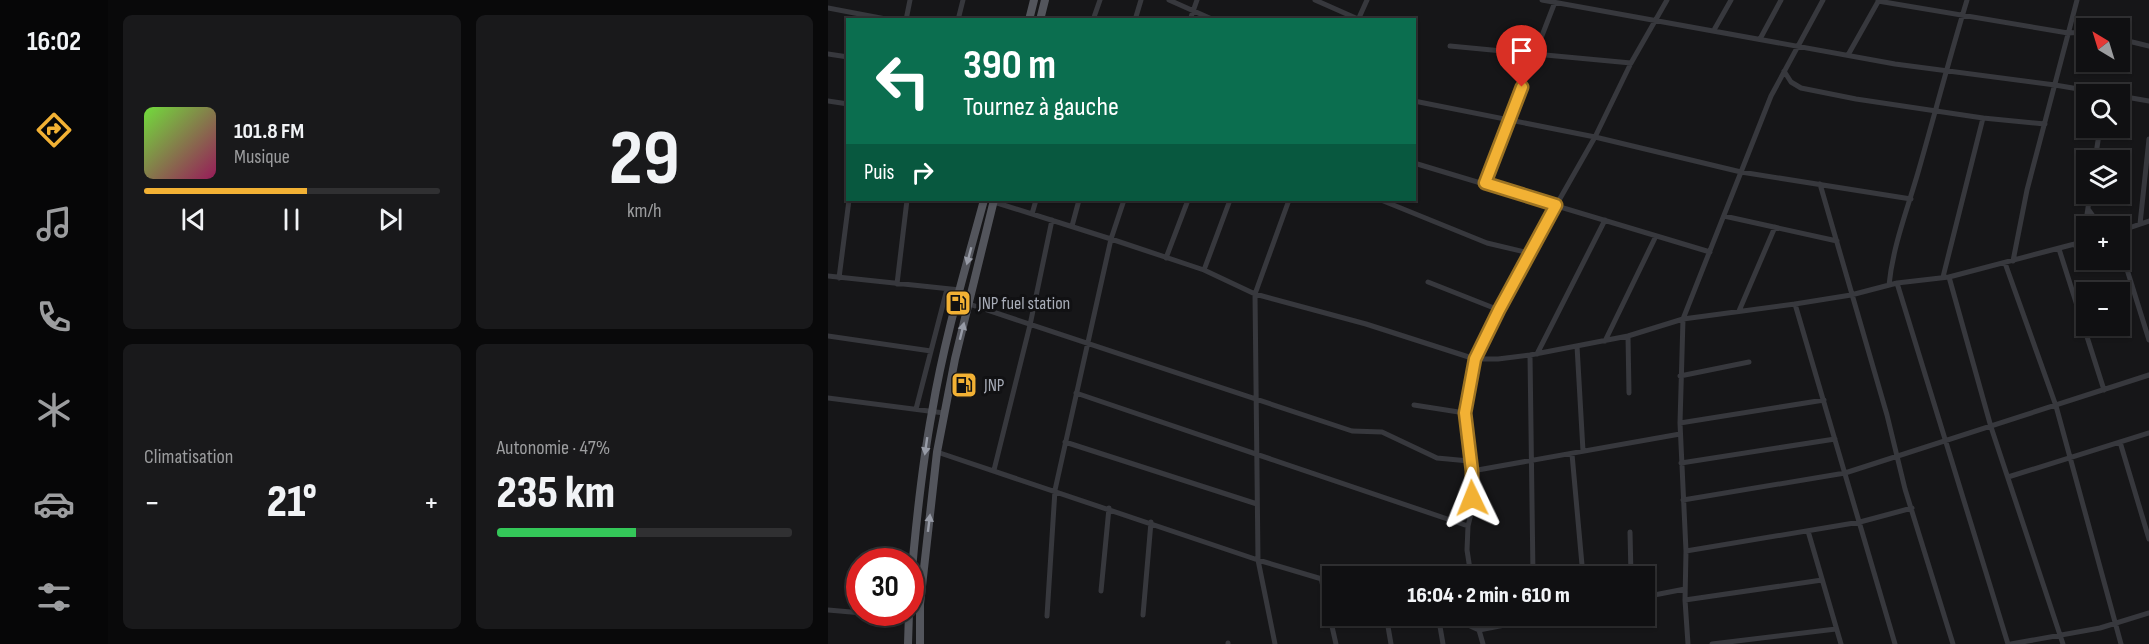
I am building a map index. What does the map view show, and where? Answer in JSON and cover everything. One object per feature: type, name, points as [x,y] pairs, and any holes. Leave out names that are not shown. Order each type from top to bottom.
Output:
[{"type":"main road","points":[[1030,18],[1034,0]]},
{"type":"main road","points":[[1040,18],[1045,0]]},
{"type":"main road","points":[[915,548],[932,411],[984,201]]},
{"type":"main road","points":[[920,644],[920,604],[937,452],[944,413],[994,201]]},
{"type":"main road","points":[[908,644],[909,626]]},
{"type":"street","points":[[906,18],[910,0]]},
{"type":"street","points":[[958,18],[963,0]]},
{"type":"street","points":[[1094,18],[1100,0]]},
{"type":"street","points":[[1136,18],[1141,0]]},
{"type":"street","points":[[1169,0],[1209,18]]},
{"type":"street","points":[[1191,18],[1197,0]]},
{"type":"street","points":[[1315,0],[1356,18]]},
{"type":"street","points":[[1358,18],[1367,0]]},
{"type":"street","points":[[1542,0],[1714,30],[1742,38],[1760,39],[1896,64],[2076,89]]},
{"type":"street","points":[[1469,566],[1467,550],[1468,526],[1472,510],[1472,471],[1465,413],[1475,359],[1499,310],[1595,137],[1631,63],[1667,0]]},
{"type":"street","points":[[1714,30],[1731,0]]},
{"type":"street","points":[[1760,39],[1781,0]]},
{"type":"street","points":[[1688,644],[1684,600],[1686,551],[1680,434],[1683,319],[1771,96],[1823,0]]},
{"type":"street","points":[[1889,285],[1892,260],[1967,0]]},
{"type":"street","points":[[2013,261],[2026,190],[2077,0]]},
{"type":"street","points":[[1485,183],[1556,1]]},
{"type":"street","points":[[1848,55],[1878,1],[2076,33]]},
{"type":"street","points":[[828,8],[880,18]]},
{"type":"street","points":[[2130,41],[2149,46]]},
{"type":"street","points":[[1450,46],[1631,63]]},
{"type":"street","points":[[828,54],[846,57]]},
{"type":"street","points":[[1784,71],[1791,82],[1801,88],[1856,99],[1983,118],[2045,124]]},
{"type":"street","points":[[2130,97],[2149,100]]},
{"type":"street","points":[[828,101],[846,104]]},
{"type":"street","points":[[1416,101],[1595,137],[1741,172],[1911,199]]},
{"type":"street","points":[[1983,118],[1946,277],[1991,427],[2063,644]]},
{"type":"street","points":[[2140,224],[2149,139]]},
{"type":"street","points":[[1416,164],[1710,252]]},
{"type":"street","points":[[1820,184],[1898,457],[1901,475],[1953,644]]},
{"type":"street","points":[[838,278],[849,201]]},
{"type":"street","points":[[897,284],[907,201]]},
{"type":"street","points":[[994,201],[1204,270],[1255,294],[1366,324],[1475,359],[1498,359],[1537,354],[1628,336],[1683,319],[1851,295],[1897,283],[1946,277],[2013,261],[2074,245],[2085,228],[2089,204]]},
{"type":"street","points":[[1032,214],[1036,201]]},
{"type":"street","points":[[1072,226],[1079,201]]},
{"type":"street","points":[[1047,616],[1055,490],[1111,239],[1124,201]]},
{"type":"street","points":[[1166,258],[1188,201]]},
{"type":"street","points":[[1204,270],[1230,201]]},
{"type":"street","points":[[1275,644],[1258,560],[1255,454],[1255,294],[1289,201]]},
{"type":"street","points":[[1383,201],[1487,243],[1530,253]]},
{"type":"street","points":[[2088,209],[2093,216]]},
{"type":"street","points":[[1724,216],[1837,241]]},
{"type":"street","points":[[994,470],[1030,325],[1052,220]]},
{"type":"street","points":[[1537,354],[1605,220]]},
{"type":"street","points":[[2130,228],[2149,221]]},
{"type":"street","points":[[1739,311],[1775,227]]},
{"type":"street","points":[[1605,340],[1656,236]]},
{"type":"street","points":[[2059,249],[2104,390]]},
{"type":"street","points":[[2005,263],[2056,406],[2121,644]]},
{"type":"street","points":[[2127,270],[2149,340]]},
{"type":"street","points":[[828,276],[960,290]]},
{"type":"street","points":[[1428,282],[1499,310]]},
{"type":"street","points":[[1897,283],[2009,644],[2115,623],[2149,612]]},
{"type":"street","points":[[916,409],[947,289]]},
{"type":"street","points":[[969,304],[1352,431],[1382,432],[1437,458],[1469,460]]},
{"type":"street","points":[[1795,304],[1895,644]]},
{"type":"street","points":[[828,336],[931,351]]},
{"type":"street","points":[[1628,336],[1629,393]]},
{"type":"street","points":[[1577,346],[1583,452]]},
{"type":"street","points":[[1530,355],[1533,566]]},
{"type":"street","points":[[1680,376],[1749,362]]},
{"type":"street","points":[[1683,500],[1845,472],[1898,457],[2149,375]]},
{"type":"street","points":[[1076,393],[1468,526]]},
{"type":"street","points":[[828,398],[944,413]]},
{"type":"street","points":[[1680,423],[1824,400]]},
{"type":"street","points":[[1414,405],[1465,413]]},
{"type":"street","points":[[1472,471],[1680,434]]},
{"type":"street","points":[[2008,477],[2149,434]]},
{"type":"street","points":[[1681,463],[1835,438]]},
{"type":"street","points":[[1065,442],[1257,504]]},
{"type":"street","points":[[2120,442],[2149,539]]},
{"type":"street","points":[[937,452],[1151,522],[1258,560],[1321,578],[1336,644]]},
{"type":"street","points":[[1572,454],[1582,566]]},
{"type":"street","points":[[1101,591],[1109,508]]},
{"type":"street","points":[[1686,551],[1860,522],[1912,508]]},
{"type":"street","points":[[1143,615],[1151,522]]},
{"type":"street","points":[[1808,531],[1840,644]]},
{"type":"street","points":[[1630,532],[1631,566]]},
{"type":"street","points":[[1684,600],[1822,580]]},
{"type":"street","points":[[1655,595],[1685,590]]},
{"type":"street","points":[[828,610],[846,611]]},
{"type":"street","points":[[1388,626],[1391,644]]},
{"type":"street","points":[[1440,626],[1443,644]]},
{"type":"street","points":[[1470,626],[1479,630],[1497,626]]},
{"type":"street","points":[[1478,626],[1483,644]]},
{"type":"street","points":[[1712,644],[1836,629]]},
{"type":"place","name":"JNP fuel station","points":[[958,303]]},
{"type":"place","name":"JNP","points":[[964,385]]},
{"type":"route","points":[[1472,498],[1472,471],[1465,413],[1475,359],[1556,205],[1485,183],[1522,87]]}]
